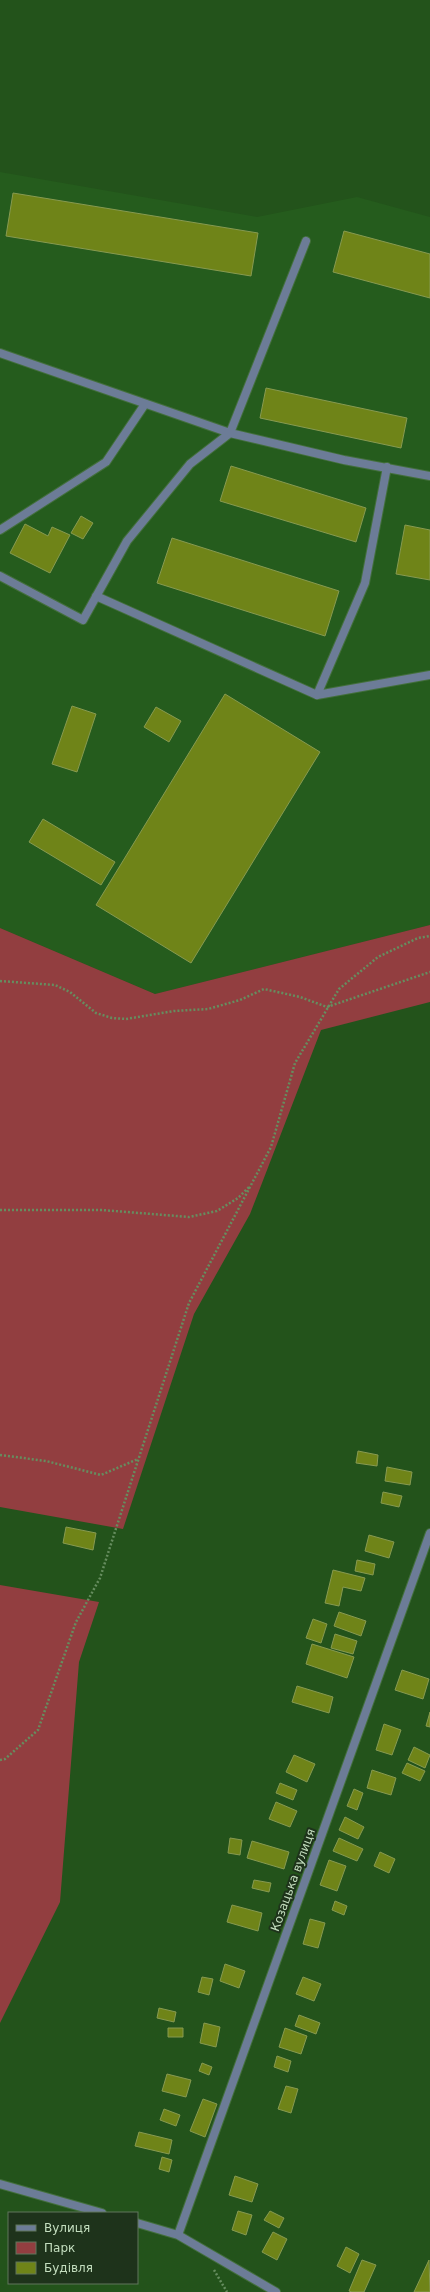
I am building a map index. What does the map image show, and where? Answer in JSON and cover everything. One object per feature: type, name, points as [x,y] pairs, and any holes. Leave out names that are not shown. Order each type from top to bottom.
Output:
[{"type":"street","points":[[0,576],[83,620],[127,541],[190,464],[230,433],[306,241]]},
{"type":"street","points":[[0,353],[230,433],[344,460],[430,476]]},
{"type":"street","points":[[0,530],[106,462],[145,404]]},
{"type":"street","points":[[317,695],[364,583],[388,467]]},
{"type":"street","points":[[96,596],[317,695],[430,675]]},
{"type":"street","name":"Козацька вулиця","points":[[178,2235],[430,1533]]},
{"type":"street","points":[[0,2184],[98,2212]]},
{"type":"street","points":[[138,2223],[178,2235],[276,2292]]},
{"type":"path","points":[[0,1760],[5,1759],[38,1730],[76,1622],[100,1578],[189,1303],[271,1147],[295,1063],[339,989],[378,957],[418,938],[430,936]]},
{"type":"path","points":[[0,981],[55,985],[70,992],[96,1013],[112,1018],[126,1019],[174,1011],[208,1009],[240,1000],[264,989],[300,997],[327,1007],[430,972]]},
{"type":"path","points":[[0,1210],[102,1210],[189,1217],[217,1211],[238,1198],[252,1184]]},
{"type":"path","points":[[0,1455],[46,1461],[101,1475],[138,1459]]},
{"type":"shaded area","points":[[0,172],[257,217],[357,197],[430,217],[430,925],[155,994],[0,928]]},
{"type":"green space","points":[[430,925],[430,1002],[321,1030],[250,1214],[194,1314],[123,1529],[0,1507],[0,928],[155,994]]},
{"type":"green space","points":[[0,1585],[99,1602],[79,1662],[60,1902],[0,2023]]},
{"type":"building","points":[[13,193],[258,233],[251,276],[6,236]]},
{"type":"building","points":[[344,231],[430,254],[430,298],[333,272]]},
{"type":"building","points":[[266,388],[407,418],[401,448],[260,418]]},
{"type":"building","points":[[231,466],[366,508],[356,542],[220,501]]},
{"type":"building","points":[[81,516],[93,523],[83,539],[71,533]]},
{"type":"building","points":[[25,524],[48,536],[52,527],[70,535],[50,573],[10,553]]},
{"type":"building","points":[[405,525],[430,530],[430,580],[396,574]]},
{"type":"building","points":[[172,538],[339,591],[325,636],[157,583]]},
{"type":"building","points":[[225,694],[320,752],[191,963],[96,905]]},
{"type":"building","points":[[72,706],[96,714],[77,772],[52,764]]},
{"type":"building","points":[[156,707],[181,721],[169,742],[144,727]]},
{"type":"building","points":[[43,819],[115,862],[101,885],[29,842]]},
{"type":"building","points":[[358,1451],[378,1455],[377,1466],[356,1463]]},
{"type":"building","points":[[387,1467],[412,1472],[410,1485],[385,1481]]},
{"type":"building","points":[[383,1492],[402,1496],[399,1507],[381,1503]]},
{"type":"building","points":[[66,1527],[96,1533],[93,1550],[63,1543]]},
{"type":"building","points":[[369,1535],[394,1542],[389,1558],[365,1551]]},
{"type":"building","points":[[357,1560],[375,1564],[373,1575],[355,1571]]},
{"type":"building","points":[[333,1570],[365,1578],[361,1591],[343,1587],[339,1606],[325,1603]]},
{"type":"building","points":[[339,1612],[366,1621],[361,1636],[334,1626]]},
{"type":"building","points":[[313,1619],[327,1624],[321,1643],[306,1638]]},
{"type":"building","points":[[335,1634],[357,1641],[353,1654],[331,1648]]},
{"type":"building","points":[[312,1644],[354,1657],[347,1678],[306,1664]]},
{"type":"building","points":[[402,1670],[429,1679],[423,1699],[395,1690]]},
{"type":"building","points":[[297,1686],[333,1697],[329,1713],[292,1702]]},
{"type":"building","points":[[430,1712],[430,1727],[426,1726]]},
{"type":"building","points":[[384,1724],[401,1730],[392,1755],[376,1750]]},
{"type":"building","points":[[414,1747],[430,1755],[425,1768],[408,1760]]},
{"type":"building","points":[[294,1755],[315,1764],[307,1782],[286,1772]]},
{"type":"building","points":[[407,1763],[425,1771],[420,1781],[402,1773]]},
{"type":"building","points":[[372,1770],[396,1778],[391,1795],[367,1788]]},
{"type":"building","points":[[280,1783],[297,1790],[293,1800],[276,1793]]},
{"type":"building","points":[[354,1789],[363,1793],[357,1810],[347,1806]]},
{"type":"building","points":[[276,1802],[297,1811],[290,1827],[269,1819]]},
{"type":"building","points":[[345,1817],[364,1827],[358,1839],[339,1830]]},
{"type":"building","points":[[230,1838],[242,1840],[240,1855],[228,1853]]},
{"type":"building","points":[[339,1838],[363,1849],[357,1861],[333,1851]]},
{"type":"building","points":[[252,1841],[289,1852],[284,1869],[247,1858]]},
{"type":"building","points":[[380,1852],[395,1859],[389,1873],[374,1866]]},
{"type":"building","points":[[329,1860],[346,1866],[337,1891],[320,1885]]},
{"type":"building","points":[[254,1880],[271,1883],[269,1892],[252,1888]]},
{"type":"building","points":[[335,1901],[347,1906],[344,1915],[332,1910]]},
{"type":"building","points":[[232,1905],[262,1913],[258,1931],[227,1922]]},
{"type":"building","points":[[310,1919],[325,1923],[318,1948],[303,1944]]},
{"type":"building","points":[[225,1964],[245,1971],[239,1988],[220,1981]]},
{"type":"building","points":[[202,1977],[213,1979],[209,1995],[198,1992]]},
{"type":"building","points":[[303,1977],[321,1984],[314,2001],[296,1994]]},
{"type":"building","points":[[159,2008],[176,2012],[174,2022],[157,2018]]},
{"type":"building","points":[[299,2015],[320,2023],[316,2034],[295,2026]]},
{"type":"building","points":[[204,2023],[220,2027],[216,2047],[200,2043]]},
{"type":"building","points":[[168,2028],[183,2028],[183,2037],[168,2037]]},
{"type":"building","points":[[285,2028],[307,2036],[301,2054],[279,2047]]},
{"type":"building","points":[[277,2056],[291,2061],[288,2072],[274,2067]]},
{"type":"building","points":[[202,2063],[212,2067],[209,2075],[199,2071]]},
{"type":"building","points":[[167,2074],[191,2080],[186,2097],[162,2091]]},
{"type":"building","points":[[286,2086],[298,2089],[291,2113],[278,2109]]},
{"type":"building","points":[[203,2099],[217,2104],[205,2137],[190,2131]]},
{"type":"building","points":[[164,2109],[180,2115],[176,2126],[160,2120]]},
{"type":"building","points":[[139,2132],[172,2140],[169,2154],[135,2146]]},
{"type":"building","points":[[162,2157],[172,2160],[169,2172],[159,2169]]},
{"type":"building","points":[[235,2176],[258,2184],[252,2202],[229,2195]]},
{"type":"building","points":[[238,2211],[252,2215],[246,2235],[232,2230]]},
{"type":"building","points":[[270,2211],[284,2218],[279,2228],[264,2220]]},
{"type":"building","points":[[273,2232],[287,2239],[277,2260],[262,2252]]},
{"type":"building","points":[[346,2247],[359,2254],[350,2273],[337,2266]]},
{"type":"building","points":[[362,2260],[376,2265],[364,2292],[349,2291]]},
{"type":"building","points":[[429,2260],[430,2292],[414,2292]]}]
